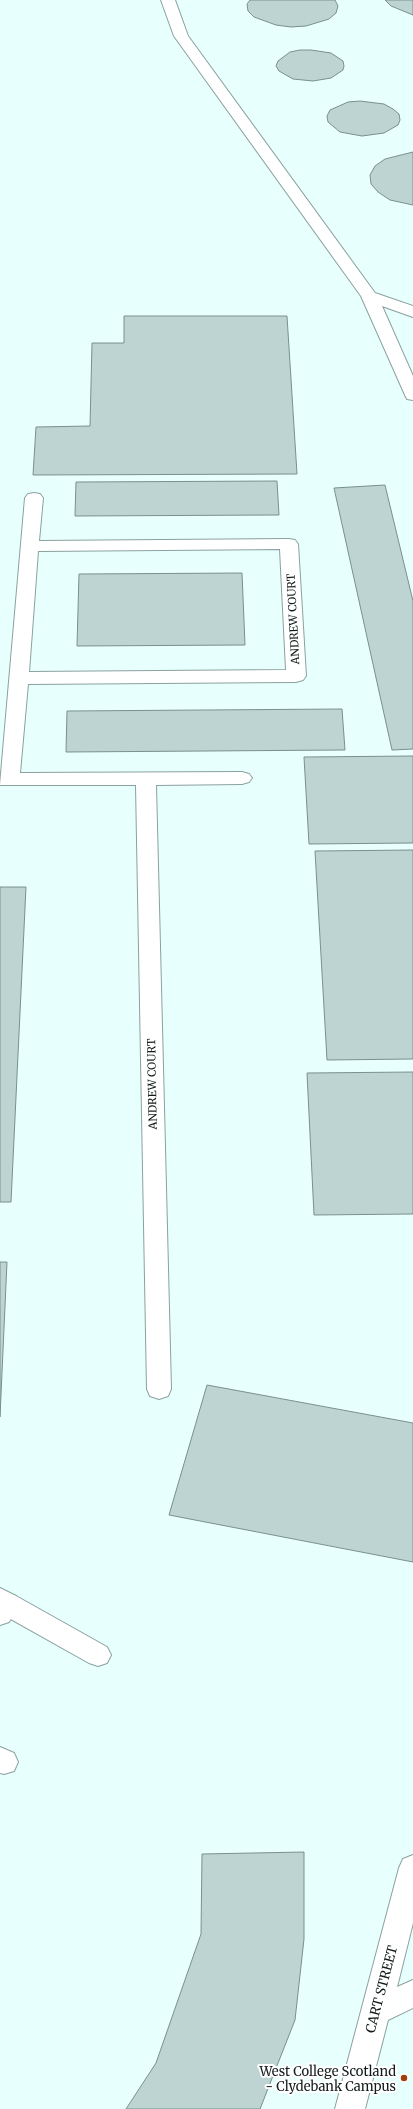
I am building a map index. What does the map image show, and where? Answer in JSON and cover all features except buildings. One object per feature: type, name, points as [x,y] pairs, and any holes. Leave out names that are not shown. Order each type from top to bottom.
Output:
[{"type":"street","points":[[168,0],[181,36],[369,296],[413,395]]},
{"type":"street","points":[[369,296],[413,312]]},
{"type":"street","points":[[34,498],[18,678],[5,779],[242,778]]},
{"type":"street","name":"ANDREW COURT","points":[[18,678],[296,676],[289,544],[30,546]]},
{"type":"street","name":"ANDREW COURT","points":[[146,779],[159,1388]]},
{"type":"street","points":[[2,1606],[98,1655]]},
{"type":"street","name":"CART STREET","points":[[350,2109],[413,1868]]},
{"type":"street","points":[[375,2011],[413,1994]]},
{"type":"place","name":"West College Scotland - Clydebank Campus","points":[[404,2078]]}]
